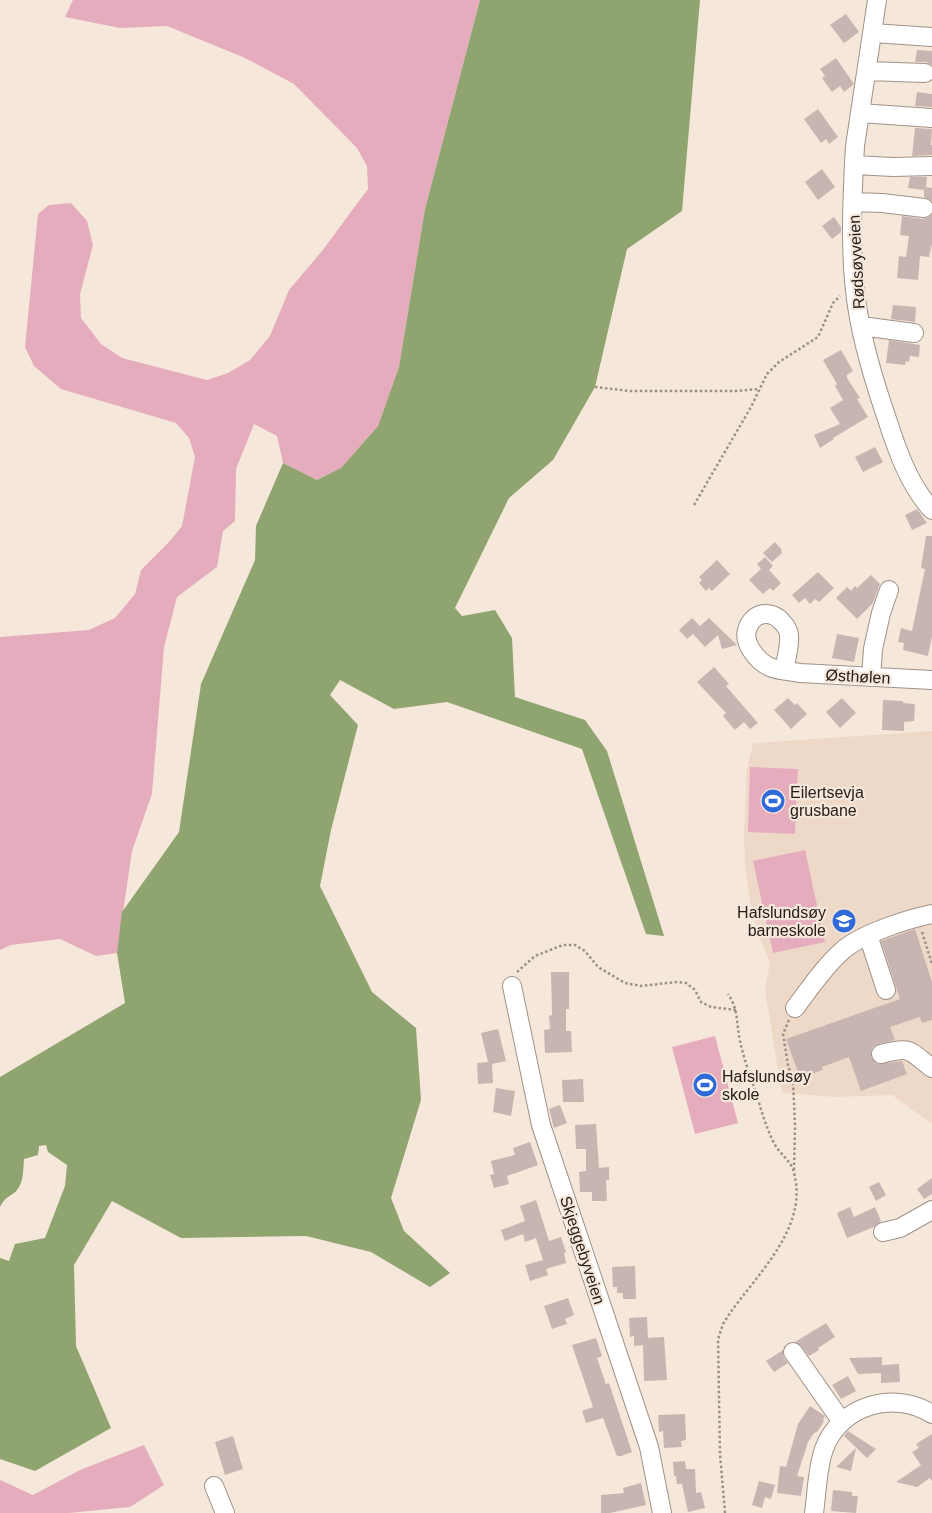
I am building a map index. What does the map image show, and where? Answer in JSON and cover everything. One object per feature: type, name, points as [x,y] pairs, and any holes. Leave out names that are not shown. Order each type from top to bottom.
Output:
[{"type":"street","name":"Rødsøyveien","points":[[878,0],[860,112],[854,164],[852,202],[856,287],[861,326],[875,381],[891,432],[908,472],[922,498],[932,510]]},
{"type":"street","points":[[873,33],[932,37]]},
{"type":"street","points":[[867,71],[925,73]]},
{"type":"street","points":[[860,112],[932,118]]},
{"type":"street","points":[[854,164],[893,167],[932,166]]},
{"type":"street","points":[[852,202],[924,208]]},
{"type":"street","points":[[861,326],[914,333]]},
{"type":"street","points":[[871,676],[873,649],[881,613],[890,590]]},
{"type":"street","name":"Østhølen","points":[[784,670],[800,673],[932,680]]},
{"type":"street","points":[[795,1008],[820,975],[850,945],[868,936],[925,915]]},
{"type":"street","points":[[868,936],[886,990]]},
{"type":"street","name":"Skjeggebyveien","points":[[512,986],[541,1124],[649,1447],[662,1513]]},
{"type":"street","points":[[881,1054],[901,1049],[911,1051],[932,1068]]},
{"type":"street","points":[[883,1232],[900,1228],[932,1210]]},
{"type":"street","points":[[793,1352],[842,1422]]},
{"type":"street","points":[[814,1513],[822,1456],[830,1438],[842,1422],[860,1409],[887,1402],[900,1402],[922,1407],[932,1414]]},
{"type":"street","points":[[214,1486],[225,1513]]},
{"type":"path","points":[[694,505],[767,374],[778,362],[818,337],[834,303],[842,293],[856,287]]},
{"type":"path","points":[[595,387],[630,390],[737,391],[759,389]]},
{"type":"path","points":[[925,915],[932,964]]},
{"type":"path","points":[[512,986],[517,970],[535,956],[563,944],[575,945],[585,951],[598,967],[625,983],[641,986],[676,982],[686,983],[695,990],[701,1002],[711,1007],[736,1010]]},
{"type":"path","points":[[728,994],[736,1010],[740,1040],[768,1131],[776,1147],[794,1171]]},
{"type":"path","points":[[725,1513],[720,1454],[718,1340],[723,1324],[728,1316],[773,1256],[790,1225],[796,1199],[794,1171],[795,1126],[793,1081],[788,1065],[783,1034],[795,1008]]},
{"type":"shaded area","points":[[73,0],[480,0],[425,209],[399,367],[378,426],[341,468],[317,480],[283,463],[277,436],[254,424],[236,469],[235,521],[223,531],[217,567],[177,597],[164,647],[152,794],[132,851],[117,953],[96,956],[60,939],[11,945],[0,950],[0,637],[89,630],[115,618],[135,594],[141,570],[182,526],[195,457],[189,438],[176,423],[61,389],[34,366],[25,347],[38,214],[49,205],[71,203],[87,221],[93,245],[80,294],[81,318],[101,344],[122,358],[207,380],[228,373],[250,360],[270,336],[289,290],[322,251],[368,189],[367,166],[357,148],[294,84],[245,58],[167,26],[120,28],[65,17]]},
{"type":"shaded area","points":[[480,0],[700,0],[682,211],[627,249],[595,387],[553,460],[509,498],[455,608],[462,616],[495,610],[512,638],[515,697],[585,720],[607,751],[664,936],[646,934],[582,749],[447,702],[394,709],[340,680],[330,695],[358,725],[331,830],[320,886],[372,992],[416,1028],[421,1100],[391,1198],[404,1231],[450,1273],[430,1287],[371,1252],[306,1236],[181,1238],[112,1201],[74,1265],[76,1346],[111,1428],[35,1471],[0,1459],[0,1258],[9,1261],[15,1244],[45,1238],[65,1186],[67,1165],[48,1152],[46,1145],[39,1146],[38,1155],[24,1159],[23,1175],[19,1187],[15,1193],[4,1200],[0,1207],[0,1077],[125,1003],[117,953],[122,912],[179,832],[201,684],[255,560],[256,526],[283,463],[317,480],[341,468],[378,426],[399,367],[425,209]]},
{"type":"shaded area","name":"Hafslundsøy barneskole","points":[[932,731],[932,1124],[892,1095],[835,1097],[782,1093],[765,990],[770,963],[759,936],[751,906],[745,867],[744,834],[747,769],[753,743]]},
{"type":"shaded area","name":"Eilertsevja grusbane","points":[[750,767],[798,769],[795,834],[748,832]]},
{"type":"shaded area","points":[[805,850],[825,942],[773,953],[753,861]]},
{"type":"shaded area","name":"Hafslundsøy skole","points":[[715,1036],[738,1123],[695,1134],[672,1047]]},
{"type":"shaded area","points":[[144,1445],[164,1485],[130,1507],[69,1513],[0,1513],[0,1480],[33,1495],[80,1470]]},
{"type":"building","points":[[846,14],[859,32],[844,43],[830,25]]},
{"type":"building","points":[[917,50],[932,51],[932,65],[926,62],[915,62]]},
{"type":"building","points":[[836,58],[854,84],[844,92],[840,86],[832,92],[822,78],[825,76],[820,69]]},
{"type":"building","points":[[917,92],[932,94],[932,107],[915,106]]},
{"type":"building","points":[[818,109],[838,137],[829,144],[826,139],[821,143],[804,119]]},
{"type":"building","points":[[915,128],[932,129],[932,155],[912,156]]},
{"type":"building","points":[[822,169],[835,187],[818,200],[805,182]]},
{"type":"building","points":[[910,177],[927,177],[926,187],[932,188],[932,201],[924,197],[924,190],[908,188]]},
{"type":"building","points":[[932,215],[932,244],[929,257],[920,256],[918,280],[897,278],[899,256],[906,257],[909,236],[900,235],[902,216],[923,219]]},
{"type":"building","points":[[834,217],[841,227],[841,232],[832,239],[822,226]]},
{"type":"building","points":[[893,305],[916,307],[915,322],[891,319]]},
{"type":"building","points":[[889,340],[920,345],[919,357],[910,356],[909,362],[906,361],[905,365],[886,363]]},
{"type":"building","points":[[841,350],[853,371],[847,375],[847,378],[860,398],[857,399],[868,417],[820,448],[814,435],[840,424],[830,408],[843,400],[835,386],[837,384],[823,360]]},
{"type":"building","points":[[875,447],[883,462],[863,472],[855,457]]},
{"type":"building","points":[[917,509],[927,523],[912,530],[905,515]]},
{"type":"building","points":[[926,536],[932,536],[932,636],[928,656],[903,650],[904,643],[898,642],[901,628],[912,631],[925,569],[921,568]]},
{"type":"building","points":[[775,542],[782,550],[782,553],[772,562],[763,553]]},
{"type":"building","points":[[765,557],[773,566],[769,570],[781,583],[773,591],[770,588],[763,594],[749,580],[761,569],[757,564]]},
{"type":"building","points":[[717,560],[730,574],[712,591],[709,588],[706,591],[699,583],[702,580],[699,577]]},
{"type":"building","points":[[818,572],[834,588],[819,602],[815,599],[810,604],[805,598],[799,603],[792,595]]},
{"type":"building","points":[[871,575],[880,584],[873,603],[857,619],[836,598],[847,587],[851,591],[855,586],[857,588]]},
{"type":"building","points":[[692,618],[700,626],[709,618],[737,645],[722,649],[718,635],[705,647],[693,634],[687,639],[679,630]]},
{"type":"building","points":[[837,634],[859,638],[854,662],[832,658]]},
{"type":"building","points":[[714,667],[729,684],[726,686],[758,723],[750,729],[744,722],[735,730],[723,716],[726,713],[697,682]]},
{"type":"building","points":[[788,698],[795,705],[797,703],[807,714],[791,729],[774,710]]},
{"type":"building","points":[[842,698],[856,713],[840,728],[826,712]]},
{"type":"building","points":[[883,700],[915,704],[914,721],[904,722],[904,731],[882,730]]},
{"type":"building","points":[[915,929],[932,982],[932,1020],[922,1023],[920,1017],[890,1027],[895,1040],[878,1044],[871,1051],[871,1057],[878,1064],[902,1061],[907,1074],[861,1091],[849,1057],[822,1067],[823,1070],[800,1078],[786,1039],[900,999],[881,941]]},
{"type":"building","points":[[551,972],[569,972],[569,1009],[566,1009],[566,1031],[571,1031],[572,1052],[545,1053],[544,1030],[550,1029],[549,1016],[552,1015]]},
{"type":"building","points":[[498,1029],[506,1061],[492,1064],[493,1083],[478,1084],[477,1063],[488,1062],[481,1033]]},
{"type":"building","points":[[583,1079],[584,1102],[563,1102],[562,1080]]},
{"type":"building","points":[[496,1088],[515,1091],[511,1116],[493,1112]]},
{"type":"building","points":[[560,1105],[567,1123],[554,1128],[549,1109]]},
{"type":"building","points":[[596,1124],[599,1168],[609,1167],[609,1180],[606,1180],[607,1201],[592,1201],[592,1192],[580,1192],[579,1172],[586,1171],[586,1149],[576,1149],[575,1125]]},
{"type":"building","points":[[530,1142],[538,1165],[507,1176],[509,1184],[494,1188],[490,1175],[494,1174],[491,1161],[515,1155],[513,1148]]},
{"type":"building","points":[[932,1178],[932,1194],[924,1199],[917,1189]]},
{"type":"building","points":[[879,1182],[886,1195],[876,1201],[869,1187]]},
{"type":"building","points":[[536,1200],[549,1241],[561,1237],[566,1252],[564,1253],[566,1263],[546,1269],[548,1275],[530,1281],[525,1265],[543,1260],[536,1238],[525,1242],[523,1234],[505,1241],[501,1230],[525,1221],[520,1206]]},
{"type":"building","points":[[850,1207],[854,1217],[875,1207],[881,1221],[874,1227],[847,1238],[837,1213]]},
{"type":"building","points":[[635,1266],[636,1299],[623,1299],[623,1293],[617,1293],[617,1287],[613,1287],[612,1267]]},
{"type":"building","points":[[568,1298],[574,1315],[565,1319],[567,1324],[552,1329],[544,1306]]},
{"type":"building","points":[[647,1317],[648,1338],[664,1337],[667,1380],[644,1381],[643,1345],[634,1346],[634,1336],[630,1337],[629,1318]]},
{"type":"building","points":[[826,1323],[835,1337],[809,1356],[795,1342]]},
{"type":"building","points":[[596,1338],[602,1356],[597,1358],[606,1384],[609,1383],[632,1452],[621,1456],[617,1456],[603,1418],[586,1423],[582,1411],[593,1407],[572,1345]]},
{"type":"building","points":[[783,1350],[784,1358],[788,1363],[774,1372],[766,1361]]},
{"type":"building","points":[[882,1357],[882,1365],[899,1364],[900,1382],[881,1383],[881,1373],[858,1374],[849,1358]]},
{"type":"building","points":[[848,1376],[856,1391],[841,1399],[832,1385]]},
{"type":"building","points":[[810,1406],[825,1416],[823,1423],[808,1442],[797,1476],[804,1477],[801,1496],[777,1493],[780,1466],[786,1467],[798,1424]]},
{"type":"building","points":[[685,1414],[686,1440],[681,1441],[682,1447],[664,1448],[663,1431],[659,1432],[658,1415]]},
{"type":"building","points":[[848,1431],[876,1449],[867,1458],[844,1436]]},
{"type":"building","points":[[932,1434],[932,1481],[930,1478],[917,1487],[896,1482],[921,1465],[912,1452],[919,1448],[916,1444]]},
{"type":"building","points":[[233,1436],[243,1469],[225,1475],[215,1442]]},
{"type":"building","points":[[856,1448],[851,1471],[836,1467]]},
{"type":"building","points":[[685,1461],[686,1469],[695,1469],[696,1493],[701,1492],[705,1508],[688,1512],[682,1484],[677,1484],[676,1476],[674,1476],[673,1462]]},
{"type":"building","points":[[759,1481],[775,1485],[771,1499],[765,1497],[762,1508],[752,1505]]},
{"type":"building","points":[[641,1483],[646,1505],[610,1513],[601,1513],[601,1495],[624,1493],[623,1488]]},
{"type":"building","points":[[833,1490],[852,1492],[852,1496],[858,1496],[856,1513],[831,1511]]},
{"type":"place","name":"Eilertsevja grusbane","points":[[773,801]]},
{"type":"place","name":"Hafslundsøy barneskole","points":[[844,921]]},
{"type":"place","name":"Hafslundsøy skole","points":[[705,1085]]}]
